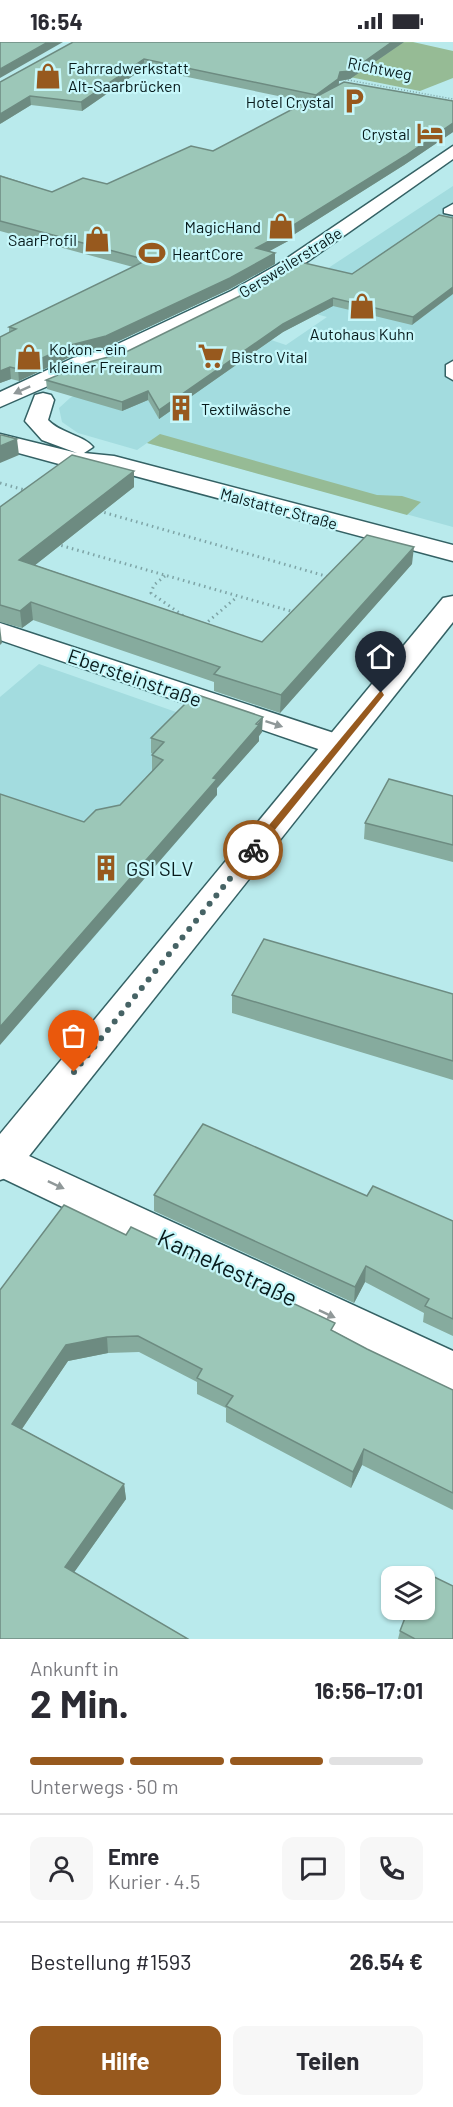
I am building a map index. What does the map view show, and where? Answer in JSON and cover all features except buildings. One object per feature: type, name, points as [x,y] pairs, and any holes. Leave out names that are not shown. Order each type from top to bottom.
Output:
[{"type":"main road","name":"Gersweilerstraße","points":[[0,400],[81,363],[115,354],[263,282],[453,151]]},
{"type":"main road","name":"Gersweilerstraße","points":[[0,422],[99,371],[115,354]]},
{"type":"main road","name":"Malstatter Straße","points":[[43,400],[36,420],[41,428],[49,435],[86,449],[106,461]]},
{"type":"main road","points":[[0,422],[38,441],[106,461]]},
{"type":"main road","name":"Malstatter Straße","points":[[0,441],[70,460],[106,461],[453,553]]},
{"type":"main road","points":[[1,1162],[453,604]]},
{"type":"main road","name":"Ebersteinstraße","points":[[0,631],[339,746]]},
{"type":"main road","name":"Kamekestraße","points":[[1,1162],[453,1373]]},
{"type":"lane","points":[[453,365],[453,376]]},
{"type":"path","name":"Richtweg","points":[[338,78],[453,99]]},
{"type":"path","points":[[0,483],[30,492],[23,498]]},
{"type":"path","points":[[88,508],[330,576],[322,583]]},
{"type":"path","points":[[53,543],[293,612],[301,605]]},
{"type":"path","points":[[165,575],[154,585],[151,592],[190,620]]},
{"type":"path","points":[[196,623],[203,627],[238,596]]},
{"type":"shaded area","points":[[453,186],[453,527],[147,443],[137,450],[78,433],[62,422],[59,408],[70,398],[217,322],[286,345],[327,317],[275,303]]},
{"type":"shaded area","points":[[39,664],[259,741],[213,793],[217,795],[82,951],[51,938],[0,982],[0,697]]},
{"type":"green space","points":[[174,42],[413,42],[453,51],[453,78],[420,91]]},
{"type":"green space","points":[[160,434],[377,495],[402,496],[421,502],[407,515],[147,443]]},
{"type":"way so far","points":[[74,1072],[253,850]]},
{"type":"place","name":"Fahrradwerkstatt Alt-Saarbrücken","points":[[48,76]]},
{"type":"place","name":"Hotel Crystal","points":[[354,101]]},
{"type":"place","name":"Crystal","points":[[430,133]]},
{"type":"place","name":"MagicHand","points":[[281,226]]},
{"type":"place","name":"SaarProfil","points":[[97,239]]},
{"type":"place","name":"HeartCore","points":[[152,253]]},
{"type":"place","name":"Autohaus Kuhn","points":[[362,306]]},
{"type":"place","name":"Bistro Vital","points":[[211,356]]},
{"type":"place","name":"Kokon - ein kleiner Freiraum","points":[[29,357]]},
{"type":"place","name":"Textilwäsche","points":[[181,408]]},
{"type":"place","name":"GSI SLV","points":[[106,868]]},
{"type":"route","points":[[253,850],[381,693]]}]
